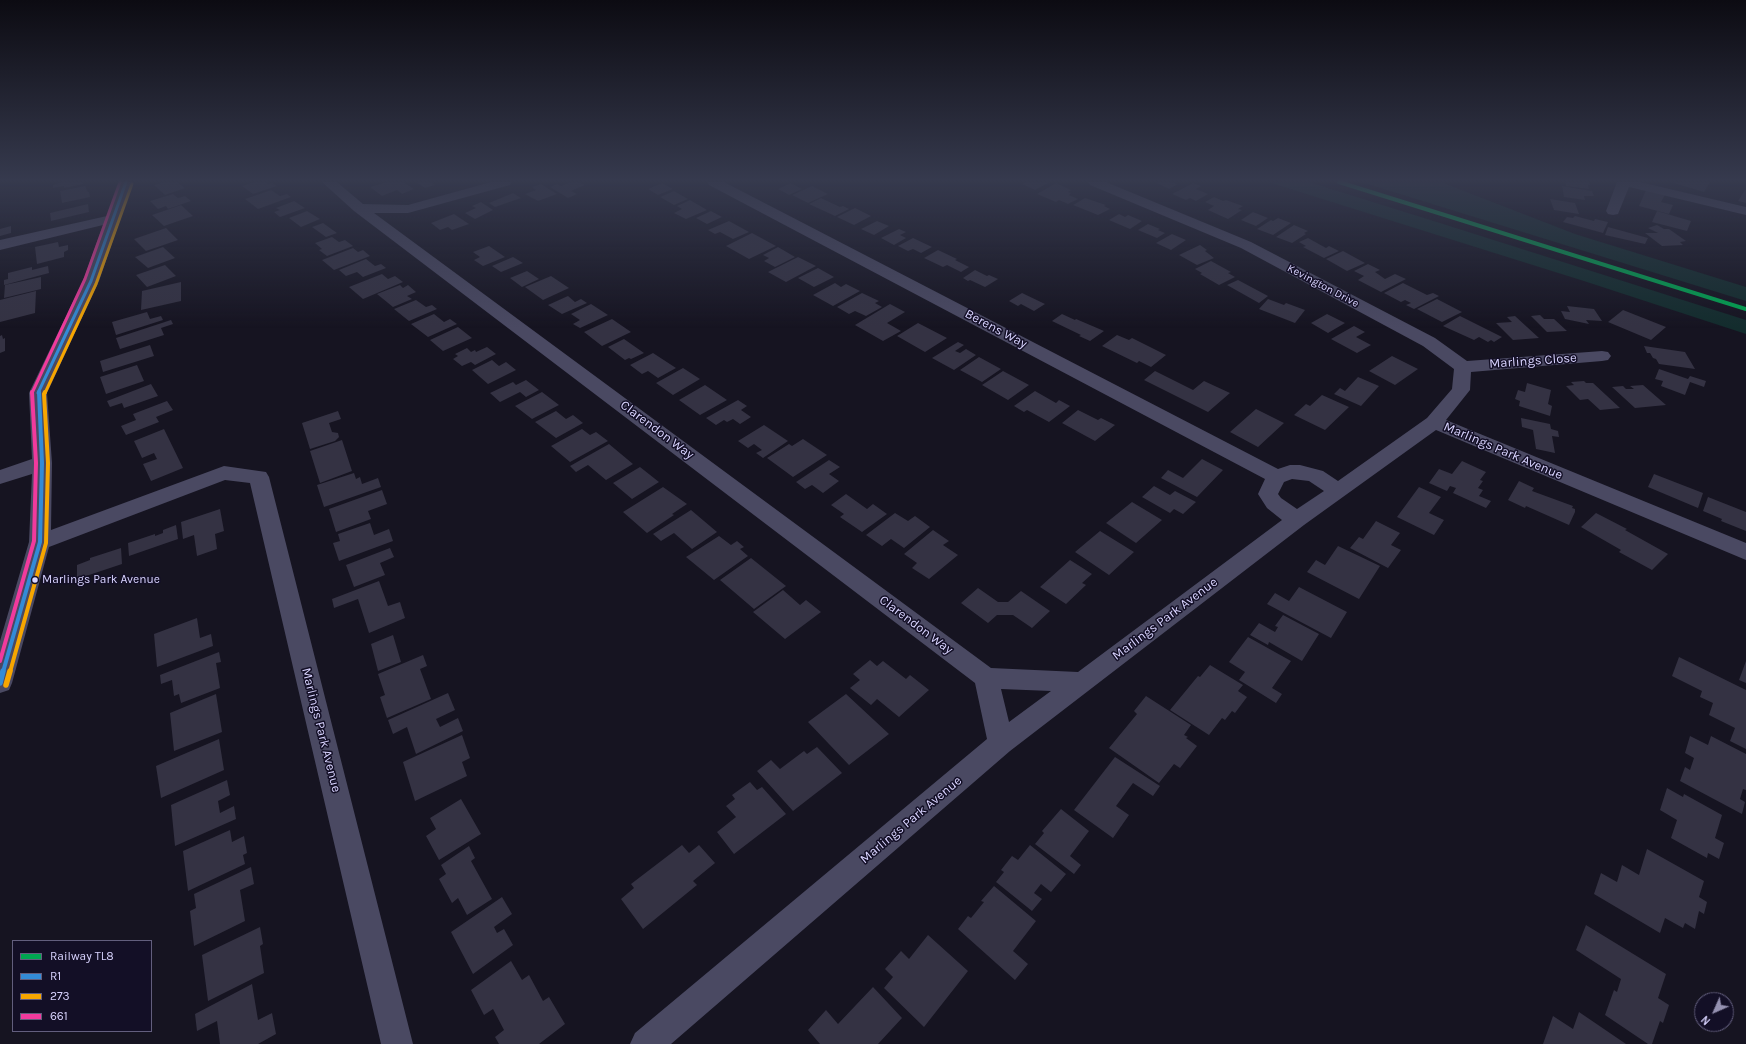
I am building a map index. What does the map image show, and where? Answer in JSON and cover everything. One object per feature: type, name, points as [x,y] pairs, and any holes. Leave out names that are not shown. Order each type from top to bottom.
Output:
[{"type":"street","points":[[0,245],[62,231]]},
{"type":"street","points":[[0,682],[40,542],[42,463],[38,392],[91,281],[108,231]]},
{"type":"street","name":"Berens Way","points":[[807,231],[1277,477]]},
{"type":"street","name":"Kevington Drive","points":[[1212,231],[1246,245],[1429,342],[1463,367]]},
{"type":"street","name":"Clarendon Way","points":[[394,232],[986,678]]},
{"type":"street","name":"Marlings Close","points":[[1463,367],[1602,356]]},
{"type":"street","points":[[1434,422],[1461,390],[1463,367]]},
{"type":"street","name":"Marlings Park Avenue","points":[[646,1044],[1001,743],[1297,520],[1434,422],[1746,552]]},
{"type":"street","points":[[0,477],[42,463]]},
{"type":"street","points":[[1297,520],[1274,503],[1268,494],[1270,487],[1277,477],[1290,472],[1300,472],[1316,476],[1338,490]]},
{"type":"street","name":"Marlings Park Avenue","points":[[40,542],[224,473],[260,477],[397,1044]]},
{"type":"street","points":[[1001,743],[986,678],[1082,682]]},
{"type":"green space","points":[[1423,231],[1464,231],[1746,320],[1746,334]]},
{"type":"green space","points":[[1519,231],[1567,231],[1746,287],[1746,301]]},
{"type":"building","points":[[0,231],[11,231],[11,233],[0,236]]},
{"type":"building","points":[[158,231],[169,231],[178,240],[146,251],[134,239]]},
{"type":"building","points":[[317,231],[334,231],[337,233],[326,237]]},
{"type":"building","points":[[709,231],[747,231],[749,232],[733,239],[720,232],[715,234]]},
{"type":"building","points":[[865,231],[881,231],[874,235]]},
{"type":"building","points":[[896,231],[906,232],[900,235],[906,238],[894,245],[881,238]]},
{"type":"building","points":[[1140,231],[1160,231],[1165,233],[1157,238]]},
{"type":"building","points":[[1262,231],[1279,231],[1273,235]]},
{"type":"building","points":[[1285,231],[1308,231],[1292,243],[1276,237]]},
{"type":"building","points":[[1595,231],[1604,231],[1603,233]]},
{"type":"building","points":[[1607,231],[1622,231],[1648,238],[1645,244],[1605,235]]},
{"type":"building","points":[[1653,231],[1671,231],[1686,241],[1680,242],[1683,245],[1662,246],[1645,233],[1658,233]]},
{"type":"building","points":[[752,233],[776,246],[749,259],[726,246]]},
{"type":"building","points":[[1172,234],[1186,240],[1171,250],[1156,243]]},
{"type":"building","points":[[332,237],[339,242],[345,240],[353,246],[327,256],[319,250],[322,249],[315,243]]},
{"type":"building","points":[[913,238],[932,247],[921,253],[913,249],[908,251],[898,246]]},
{"type":"building","points":[[1308,238],[1326,248],[1329,246],[1339,251],[1324,258],[1303,247],[1306,246],[1299,242]]},
{"type":"building","points":[[58,242],[59,247],[68,245],[68,250],[64,252],[64,257],[37,264],[35,247]]},
{"type":"building","points":[[1200,245],[1214,258],[1197,265],[1179,255]]},
{"type":"building","points":[[489,246],[505,257],[483,266],[474,260],[480,257],[473,252]]},
{"type":"building","points":[[163,247],[175,258],[148,268],[135,257]]},
{"type":"building","points":[[778,247],[795,257],[775,267],[764,261],[769,258],[763,255]]},
{"type":"building","points":[[353,248],[358,252],[363,250],[370,256],[334,270],[322,260]]},
{"type":"building","points":[[938,250],[957,259],[955,260],[969,267],[961,272],[947,265],[943,267],[924,258]]},
{"type":"building","points":[[1343,251],[1365,263],[1347,271],[1326,259]]},
{"type":"building","points":[[513,257],[523,263],[501,272],[492,266]]},
{"type":"building","points":[[798,257],[816,266],[786,282],[768,272]]},
{"type":"building","points":[[366,259],[375,266],[381,264],[386,268],[363,277],[357,272],[346,276],[339,270]]},
{"type":"building","points":[[1211,261],[1231,272],[1228,273],[1235,277],[1219,285],[1200,274],[1202,273],[1195,269]]},
{"type":"building","points":[[1368,264],[1380,270],[1375,272],[1385,279],[1395,274],[1406,279],[1381,292],[1358,280],[1364,276],[1354,271]]},
{"type":"building","points":[[165,265],[176,276],[147,287],[136,275]]},
{"type":"building","points":[[48,266],[49,273],[4,285],[4,280],[8,279],[8,273],[32,267],[32,270]]},
{"type":"building","points":[[818,268],[834,277],[814,287],[798,278]]},
{"type":"building","points":[[975,270],[987,276],[989,275],[998,279],[985,287],[963,278]]},
{"type":"building","points":[[527,271],[539,279],[522,287],[510,278]]},
{"type":"building","points":[[382,274],[388,279],[395,276],[403,282],[363,299],[349,287]]},
{"type":"building","points":[[551,276],[569,288],[543,300],[525,287]]},
{"type":"building","points":[[41,277],[41,289],[4,298],[5,285]]},
{"type":"building","points":[[1238,280],[1268,296],[1259,303],[1227,285]]},
{"type":"building","points":[[181,282],[181,301],[141,310],[142,291]]},
{"type":"building","points":[[835,283],[841,287],[846,284],[860,291],[833,306],[813,295]]},
{"type":"building","points":[[1403,283],[1427,295],[1433,293],[1439,296],[1414,309],[1406,305],[1411,303],[1405,300],[1401,302],[1384,293]]},
{"type":"building","points":[[400,285],[403,288],[408,285],[416,292],[407,296],[412,299],[393,307],[377,294]]},
{"type":"building","points":[[36,291],[35,313],[0,322],[0,300]]},
{"type":"building","points":[[862,293],[879,301],[875,303],[882,307],[866,316],[855,311],[849,314],[837,307]]},
{"type":"building","points":[[1022,293],[1045,304],[1034,311],[1021,304],[1018,306],[1009,301]]},
{"type":"building","points":[[568,296],[575,302],[581,299],[587,303],[562,314],[548,305]]},
{"type":"building","points":[[1268,299],[1284,305],[1286,303],[1305,310],[1295,323],[1259,309]]},
{"type":"building","points":[[1437,299],[1462,312],[1442,322],[1417,309]]},
{"type":"building","points":[[416,300],[426,307],[432,305],[437,309],[409,321],[394,309]]},
{"type":"building","points":[[591,304],[608,315],[580,328],[573,324],[580,320],[571,314]]},
{"type":"building","points":[[890,304],[905,312],[887,323],[901,331],[883,341],[855,325]]},
{"type":"building","points":[[1567,306],[1594,309],[1602,321],[1586,320],[1589,324],[1565,319],[1561,311],[1570,312]]},
{"type":"building","points":[[1623,310],[1666,327],[1651,340],[1608,322]]},
{"type":"building","points":[[147,312],[150,319],[161,316],[163,320],[116,335],[112,322]]},
{"type":"building","points":[[434,314],[444,322],[450,319],[457,324],[428,337],[411,324]]},
{"type":"building","points":[[1062,314],[1104,331],[1090,341],[1052,321]]},
{"type":"building","points":[[1327,314],[1345,323],[1328,333],[1311,323]]},
{"type":"building","points":[[1540,315],[1544,319],[1554,319],[1567,331],[1547,332],[1531,316]]},
{"type":"building","points":[[1460,316],[1502,337],[1494,342],[1491,340],[1488,342],[1479,337],[1474,340],[1443,326]]},
{"type":"building","points":[[1515,316],[1539,338],[1513,340],[1496,323],[1512,322],[1507,317]]},
{"type":"building","points":[[612,319],[631,332],[602,346],[584,332]]},
{"type":"building","points":[[171,320],[173,324],[161,328],[164,335],[120,349],[116,338]]},
{"type":"building","points":[[918,323],[947,338],[925,352],[897,336]]},
{"type":"building","points":[[1354,326],[1365,332],[1356,337],[1371,345],[1357,353],[1331,339]]},
{"type":"building","points":[[458,327],[472,338],[443,351],[430,340]]},
{"type":"building","points":[[2,335],[3,339],[5,338],[5,351],[0,353],[0,336]]},
{"type":"building","points":[[1117,335],[1129,340],[1132,338],[1166,355],[1151,367],[1139,361],[1137,363],[1102,346]]},
{"type":"building","points":[[624,339],[644,353],[625,360],[608,347]]},
{"type":"building","points":[[958,342],[964,345],[955,351],[960,353],[966,349],[976,355],[954,370],[932,358]]},
{"type":"building","points":[[150,345],[154,356],[103,372],[100,361]]},
{"type":"building","points":[[1644,346],[1685,352],[1695,369],[1659,364],[1650,353],[1647,353]]},
{"type":"building","points":[[487,347],[496,354],[475,365],[471,362],[462,366],[453,359],[458,356],[455,354],[467,348],[471,352],[475,350],[476,352]]},
{"type":"building","points":[[653,353],[676,368],[658,378],[648,371],[642,374],[630,365]]},
{"type":"building","points":[[1392,356],[1418,369],[1395,385],[1369,371]]},
{"type":"building","points":[[979,357],[1001,369],[982,382],[960,370]]},
{"type":"building","points":[[492,360],[499,366],[506,362],[516,370],[488,384],[472,370]]},
{"type":"building","points":[[137,365],[144,381],[106,394],[100,377]]},
{"type":"building","points":[[683,368],[700,379],[673,395],[656,383]]},
{"type":"building","points":[[1659,369],[1688,379],[1690,376],[1706,381],[1704,387],[1690,382],[1685,395],[1661,386],[1663,381],[1655,379]]},
{"type":"building","points":[[1003,371],[1029,385],[1008,400],[982,385]]},
{"type":"building","points":[[1155,371],[1193,390],[1204,381],[1230,393],[1208,412],[1144,380]]},
{"type":"building","points":[[1358,377],[1379,386],[1361,406],[1334,394],[1340,388],[1345,391]]},
{"type":"building","points":[[526,380],[539,390],[526,397],[520,392],[500,402],[490,393],[513,382],[516,385]]},
{"type":"building","points":[[1584,381],[1586,383],[1593,383],[1620,408],[1600,410],[1588,399],[1580,400],[1566,386],[1574,385],[1571,382]]},
{"type":"building","points":[[1527,383],[1551,390],[1548,404],[1552,406],[1550,416],[1519,406],[1520,401],[1515,399],[1518,390],[1525,392]]},
{"type":"building","points":[[151,384],[158,396],[124,408],[122,403],[110,407],[107,401]]},
{"type":"building","points":[[705,385],[727,400],[700,415],[679,400]]},
{"type":"building","points":[[1643,385],[1666,405],[1635,408],[1612,387],[1623,386],[1626,389],[1634,389],[1630,386]]},
{"type":"building","points":[[1035,391],[1056,403],[1059,400],[1070,406],[1049,422],[1027,410],[1024,412],[1014,406]]},
{"type":"building","points":[[542,392],[559,405],[532,419],[515,406]]},
{"type":"building","points":[[1322,395],[1349,407],[1325,430],[1294,415],[1306,404],[1310,406]]},
{"type":"building","points":[[738,400],[747,406],[741,410],[751,417],[740,424],[733,419],[727,422],[724,420],[716,425],[706,418]]},
{"type":"building","points":[[167,401],[173,410],[156,417],[159,422],[126,435],[121,426],[136,420],[133,414]]},
{"type":"building","points":[[1256,409],[1284,423],[1258,447],[1230,432]]},
{"type":"building","points":[[1078,410],[1098,420],[1101,418],[1115,425],[1095,441],[1062,423]]},
{"type":"building","points":[[338,411],[341,419],[329,423],[332,432],[338,433],[339,437],[335,441],[310,449],[302,423]]},
{"type":"building","points":[[556,411],[566,419],[573,415],[583,423],[556,438],[535,422]]},
{"type":"building","points":[[1521,418],[1550,424],[1551,429],[1558,431],[1559,437],[1552,436],[1555,453],[1536,449],[1533,430],[1522,427]]},
{"type":"building","points":[[764,425],[788,441],[763,458],[756,453],[762,450],[754,444],[748,448],[738,441]]},
{"type":"building","points":[[164,429],[183,468],[151,481],[143,464],[157,459],[154,453],[142,458],[134,441]]},
{"type":"building","points":[[582,429],[590,435],[596,432],[608,441],[570,462],[551,446]]},
{"type":"building","points":[[803,439],[827,455],[793,477],[767,458],[789,444],[792,446]]},
{"type":"building","points":[[342,440],[352,471],[320,483],[310,451]]},
{"type":"building","points":[[609,444],[633,464],[606,480],[588,465],[576,472],[570,466]]},
{"type":"building","points":[[1202,459],[1223,470],[1197,497],[1161,478],[1168,470],[1183,478]]},
{"type":"building","points":[[829,460],[840,467],[829,474],[839,481],[823,493],[812,485],[805,489],[796,482]]},
{"type":"building","points":[[1462,461],[1486,472],[1480,480],[1483,481],[1478,488],[1483,490],[1479,496],[1491,501],[1486,508],[1453,493],[1456,488],[1450,486],[1447,491],[1429,483],[1439,469],[1452,474]]},
{"type":"building","points":[[640,467],[659,482],[632,499],[613,483]]},
{"type":"building","points":[[354,473],[356,479],[360,477],[362,484],[378,478],[381,487],[324,507],[317,485]]},
{"type":"building","points":[[1654,474],[1703,493],[1698,508],[1648,487]]},
{"type":"building","points":[[1519,481],[1534,488],[1532,491],[1573,506],[1572,508],[1575,509],[1575,512],[1569,525],[1526,506],[1525,508],[1508,500]]},
{"type":"building","points":[[1154,486],[1170,495],[1175,491],[1196,502],[1183,514],[1174,509],[1170,513],[1142,497]]},
{"type":"building","points":[[663,487],[687,504],[672,514],[674,515],[647,533],[623,512]]},
{"type":"building","points":[[1419,487],[1441,497],[1429,513],[1444,520],[1434,535],[1397,517]]},
{"type":"building","points":[[382,490],[387,504],[368,511],[371,519],[336,532],[329,509]]},
{"type":"building","points":[[846,494],[867,509],[873,504],[887,514],[862,532],[840,517],[844,514],[831,505]]},
{"type":"building","points":[[1708,497],[1746,512],[1746,531],[1721,521],[1722,519],[1703,511]]},
{"type":"building","points":[[1132,502],[1162,520],[1136,543],[1106,523]]},
{"type":"building","points":[[220,509],[224,531],[215,534],[217,549],[197,556],[194,535],[183,539],[181,522]]},
{"type":"building","points":[[691,510],[717,532],[692,549],[674,533],[661,541],[653,534]]},
{"type":"building","points":[[895,513],[908,521],[915,516],[930,527],[904,548],[891,539],[882,546],[866,535]]},
{"type":"building","points":[[1596,513],[1627,529],[1625,530],[1668,554],[1652,570],[1619,552],[1621,550],[1581,527]]},
{"type":"building","points":[[1376,521],[1400,533],[1391,545],[1401,550],[1388,568],[1350,548],[1359,537],[1363,539]]},
{"type":"building","points":[[370,523],[374,535],[389,529],[393,541],[339,561],[333,543],[340,541],[338,534]]},
{"type":"building","points":[[176,525],[178,539],[129,556],[128,543],[155,534],[155,536],[163,533],[163,530]]},
{"type":"building","points":[[933,530],[949,541],[943,545],[958,555],[929,579],[912,568],[917,563],[904,554]]},
{"type":"building","points":[[1100,531],[1134,552],[1109,575],[1075,552]]},
{"type":"building","points":[[719,536],[731,545],[737,541],[744,547],[740,549],[748,556],[714,580],[686,557]]},
{"type":"building","points":[[1338,546],[1380,566],[1359,599],[1307,572],[1316,560],[1325,565]]},
{"type":"building","points":[[121,548],[122,564],[77,579],[77,565],[90,560],[90,558]]},
{"type":"building","points":[[390,548],[394,557],[380,563],[385,575],[354,587],[346,565]]},
{"type":"building","points":[[751,558],[786,586],[754,609],[720,580]]},
{"type":"building","points":[[1070,560],[1092,574],[1082,583],[1086,585],[1066,604],[1040,587]]},
{"type":"building","points":[[379,581],[388,606],[400,602],[405,618],[369,633],[358,599],[334,608],[332,599]]},
{"type":"building","points":[[1299,587],[1347,612],[1331,638],[1267,604],[1275,593],[1289,601]]},
{"type":"building","points":[[978,588],[998,602],[1008,602],[1021,591],[1050,611],[1032,628],[1013,615],[997,615],[988,623],[961,603]]},
{"type":"building","points":[[783,590],[800,605],[806,600],[821,612],[785,639],[753,612]]},
{"type":"building","points":[[1283,615],[1319,634],[1302,661],[1269,642],[1268,645],[1250,635],[1259,623],[1275,632],[1278,627],[1275,626]]},
{"type":"building","points":[[197,618],[200,638],[211,634],[213,646],[157,667],[154,634]]},
{"type":"building","points":[[393,635],[401,662],[378,671],[371,644]]},
{"type":"building","points":[[1248,637],[1291,661],[1272,688],[1282,694],[1276,703],[1239,680],[1245,672],[1229,662]]},
{"type":"building","points":[[219,652],[221,662],[216,663],[220,688],[181,703],[179,694],[174,696],[172,680],[161,684],[160,675]]},
{"type":"building","points":[[423,655],[427,666],[420,669],[431,699],[387,718],[380,697],[385,695],[378,674]]},
{"type":"building","points":[[1679,657],[1746,690],[1746,749],[1730,741],[1735,728],[1709,715],[1713,703],[1700,697],[1702,691],[1672,676]]},
{"type":"building","points":[[870,660],[877,666],[883,661],[906,679],[910,675],[929,690],[899,717],[877,699],[871,705],[850,688],[860,680],[853,674]]},
{"type":"building","points":[[1746,661],[1746,683],[1739,680]]},
{"type":"building","points":[[1210,665],[1243,685],[1238,691],[1247,697],[1235,713],[1232,711],[1225,720],[1222,718],[1209,735],[1170,710],[1198,676],[1200,677]]},
{"type":"building","points":[[448,693],[455,710],[436,719],[440,727],[458,718],[463,731],[416,754],[407,727],[393,734],[388,720]]},
{"type":"building","points":[[216,694],[222,732],[174,751],[170,713]]},
{"type":"building","points":[[846,694],[889,734],[849,765],[808,722]]},
{"type":"building","points":[[1146,696],[1191,725],[1184,735],[1197,746],[1180,768],[1174,764],[1159,783],[1109,748],[1137,714],[1134,711]]},
{"type":"building","points":[[462,735],[470,758],[462,762],[467,776],[415,801],[403,762]]},
{"type":"building","points":[[1690,736],[1708,745],[1711,736],[1746,754],[1746,790],[1743,789],[1740,799],[1745,802],[1742,814],[1680,781],[1685,767],[1690,770],[1694,758],[1685,753]]},
{"type":"building","points":[[219,739],[224,770],[161,798],[156,766]]},
{"type":"building","points":[[817,747],[842,773],[793,811],[757,771],[771,760],[780,769],[804,751],[807,754]]},
{"type":"building","points":[[1115,757],[1160,786],[1153,796],[1133,783],[1116,806],[1129,815],[1113,838],[1074,810]]},
{"type":"building","points":[[227,780],[230,795],[218,801],[220,813],[234,806],[236,819],[175,846],[171,805]]},
{"type":"building","points":[[750,782],[757,790],[762,787],[786,814],[734,854],[717,832],[736,817],[726,806],[735,799],[732,795]]},
{"type":"building","points":[[1667,788],[1683,797],[1684,794],[1722,815],[1715,838],[1724,843],[1719,859],[1708,853],[1707,858],[1671,838],[1677,820],[1660,810]]},
{"type":"building","points":[[461,799],[481,834],[439,860],[426,836],[436,829],[430,818]]},
{"type":"building","points":[[1061,809],[1089,831],[1070,856],[1081,865],[1074,874],[1035,844],[1044,833],[1042,831]]},
{"type":"building","points":[[230,830],[232,842],[244,836],[247,853],[243,855],[245,864],[188,891],[183,851]]},
{"type":"building","points":[[682,845],[689,853],[699,845],[715,863],[693,881],[697,885],[643,929],[621,899],[634,888],[631,884]]},
{"type":"building","points":[[1030,845],[1066,874],[1051,892],[1041,884],[1034,893],[1042,899],[1032,911],[996,882],[1004,872],[1001,870],[1012,856],[1018,860]]},
{"type":"building","points":[[469,846],[475,858],[471,861],[492,899],[467,915],[458,898],[452,903],[439,879],[446,874],[441,865]]},
{"type":"building","points":[[1647,849],[1704,881],[1699,897],[1707,902],[1704,914],[1699,911],[1695,929],[1685,923],[1683,928],[1665,918],[1660,933],[1594,894],[1601,873],[1617,882],[1622,865],[1639,875]]},
{"type":"building","points":[[251,867],[254,884],[240,890],[245,921],[194,946],[190,911],[196,908],[194,894]]},
{"type":"building","points":[[994,886],[1036,921],[1013,951],[1028,964],[1015,980],[958,929],[968,916],[971,918],[984,902],[981,901]]},
{"type":"building","points":[[502,897],[512,914],[494,927],[497,933],[504,929],[513,945],[473,974],[451,932]]},
{"type":"building","points":[[1586,925],[1666,974],[1658,998],[1669,1005],[1663,1023],[1660,1021],[1652,1044],[1648,1044],[1605,1015],[1614,990],[1617,992],[1621,979],[1576,950]]},
{"type":"building","points":[[260,927],[263,944],[260,946],[264,973],[208,1001],[202,955]]},
{"type":"building","points":[[928,935],[968,971],[924,1027],[884,988],[893,977],[885,969],[901,951],[909,959]]},
{"type":"building","points":[[511,961],[522,980],[529,975],[543,1001],[549,997],[565,1024],[539,1044],[499,1044],[495,1037],[504,1030],[493,1009],[484,1015],[471,990]]},
{"type":"building","points":[[252,984],[258,1020],[272,1013],[276,1034],[258,1044],[220,1044],[217,1021],[197,1031],[195,1014]]},
{"type":"building","points":[[873,987],[902,1018],[878,1044],[820,1044],[808,1030],[826,1010],[838,1024]]},
{"type":"building","points":[[1579,1012],[1626,1044],[1543,1044],[1553,1016],[1573,1029]]},
{"type":"rail line","name":"TL8","points":[[1495,231],[1746,309]]},
{"type":"transit line","name":"661","points":[[0,661],[34,541],[36,463],[32,392],[85,279],[102,231]]},
{"type":"transit line","name":"R1","points":[[0,683],[40,542],[42,463],[38,393],[91,281],[109,231]]},
{"type":"transit line","name":"273","points":[[6,685],[46,543],[48,463],[44,394],[96,284],[115,231]]},
{"type":"place","name":"Marlings Park Avenue","points":[[35,580]]}]
